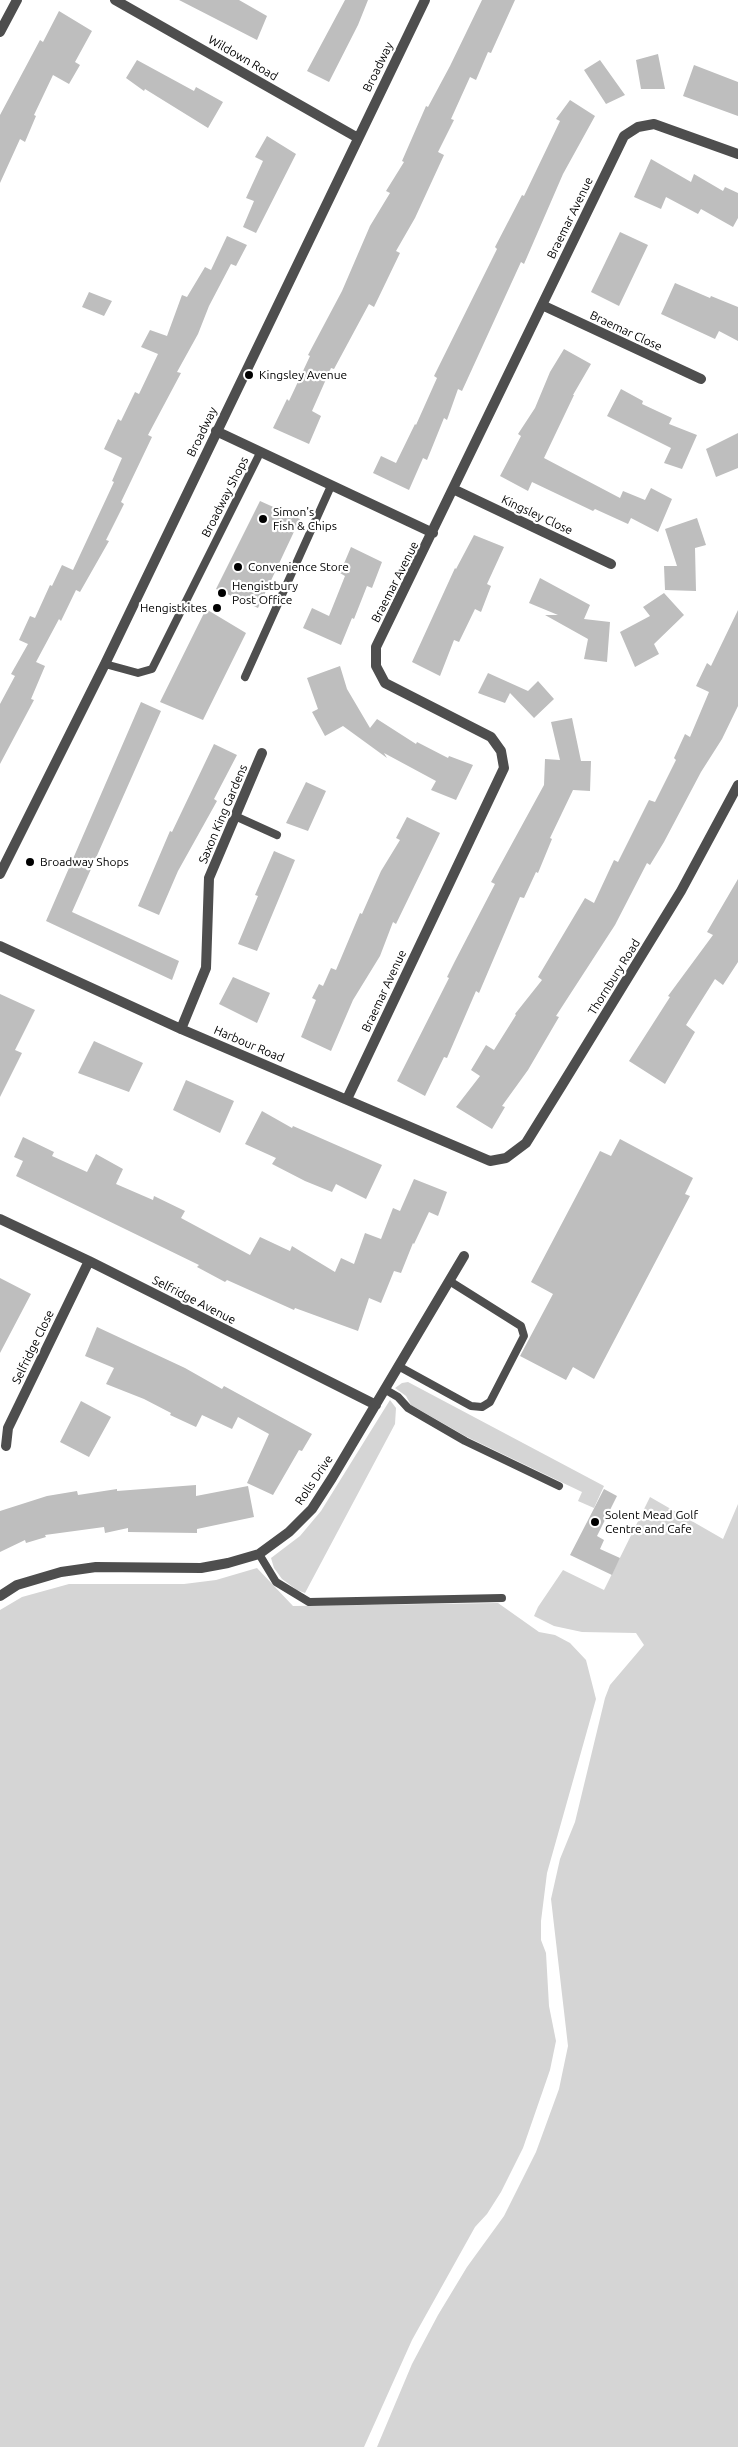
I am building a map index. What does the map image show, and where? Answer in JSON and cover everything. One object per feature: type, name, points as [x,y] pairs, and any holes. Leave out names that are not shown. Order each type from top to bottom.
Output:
[{"type":"street","points":[[0,32],[17,0]]},
{"type":"street","name":"Wildown Road","points":[[115,0],[358,138]]},
{"type":"street","name":"Broadway","points":[[0,874],[105,664],[425,0]]},
{"type":"street","name":"Braemar Avenue","points":[[347,1099],[504,768],[501,751],[491,737],[385,683],[376,666],[376,647],[433,533],[624,136],[638,127],[654,124],[738,154]]},
{"type":"street","name":"Braemar Close","points":[[542,305],[700,380]]},
{"type":"street","points":[[216,431],[433,533]]},
{"type":"street","name":"Kingsley Close","points":[[453,489],[611,564]]},
{"type":"street","name":"Saxon King Gardens","points":[[181,1030],[206,968],[209,878],[262,753]]},
{"type":"street","name":"Thornbury Road","points":[[490,1161],[506,1158],[526,1143],[681,891],[738,784]]},
{"type":"street","name":"Harbour Road","points":[[0,946],[181,1030],[490,1161]]},
{"type":"street","name":"Selfridge Avenue","points":[[0,1219],[89,1261],[376,1405]]},
{"type":"street","name":"Rolls Drive","points":[[0,1596],[17,1585],[61,1572],[96,1567],[201,1568],[259,1554],[289,1532],[312,1509],[400,1367],[464,1256]]},
{"type":"street","name":"Selfridge Close","points":[[6,1446],[8,1428],[89,1261]]},
{"type":"lane","name":"Broadway Shops","points":[[105,664],[138,673],[152,669],[260,453]]},
{"type":"lane","points":[[245,677],[331,486]]},
{"type":"lane","points":[[235,816],[277,835]]},
{"type":"lane","points":[[400,1367],[471,1406],[482,1407],[490,1402],[524,1336],[521,1326],[515,1320],[450,1282]]},
{"type":"lane","points":[[386,1390],[398,1397],[408,1408],[465,1441],[559,1486]]},
{"type":"lane","points":[[259,1554],[276,1582],[310,1602],[502,1598]]},
{"type":"shaded area","points":[[408,1382],[604,1486],[594,1508],[578,1501],[582,1492],[467,1437],[411,1405],[406,1396],[395,1388],[402,1383]]},
{"type":"shaded area","points":[[390,1400],[396,1408],[395,1424],[305,1593],[297,1590],[282,1579],[274,1568],[271,1558],[300,1536],[321,1511]]},
{"type":"shaded area","points":[[650,1497],[723,1539],[738,1504],[738,2447],[377,2447],[412,2364],[438,2315],[467,2267],[504,2216],[536,2152],[559,2089],[568,2046],[551,1899],[560,1859],[575,1822],[605,1698],[610,1685],[644,1645],[636,1633],[582,1632],[554,1626],[534,1616],[563,1570],[604,1590]]},
{"type":"shaded area","points":[[257,1568],[293,1606],[498,1603],[539,1632],[555,1635],[570,1643],[586,1660],[596,1699],[547,1873],[541,1921],[541,1940],[546,1953],[549,2006],[556,2041],[550,2070],[523,2148],[501,2192],[487,2214],[475,2227],[412,2340],[364,2447],[0,2447],[0,1610],[22,1597],[69,1584],[184,1584],[216,1580]]},
{"type":"building","points":[[179,0],[239,0],[267,16],[257,40]]},
{"type":"building","points":[[345,0],[368,0],[358,25],[329,82],[307,71]]},
{"type":"building","points":[[482,0],[515,0],[491,53],[488,52],[476,80],[470,77],[451,119],[454,120],[438,152],[444,155],[415,218],[396,251],[400,253],[374,307],[369,304],[334,369],[331,368],[312,411],[321,416],[309,444],[273,428],[287,399],[289,401],[310,356],[308,355],[342,291],[370,226],[390,193],[386,191],[404,162],[402,161],[426,106],[428,107],[450,66]]},
{"type":"building","points":[[59,11],[92,31],[75,62],[80,65],[69,84],[53,75],[34,115],[36,116],[25,142],[20,139],[0,183],[0,115],[40,40],[43,42]]},
{"type":"building","points":[[658,54],[665,89],[641,89],[636,60]]},
{"type":"building","points":[[137,60],[194,91],[196,87],[223,102],[208,128],[145,89],[144,91],[126,78]]},
{"type":"building","points":[[600,60],[625,95],[606,104],[584,70]]},
{"type":"building","points":[[694,65],[738,82],[738,116],[683,96]]},
{"type":"building","points":[[570,100],[595,116],[563,174],[524,264],[521,262],[462,391],[458,389],[447,420],[444,418],[427,460],[423,458],[409,490],[373,473],[381,456],[396,463],[416,425],[437,378],[434,376],[497,249],[495,247],[522,195],[524,196],[560,121],[556,119]]},
{"type":"building","points":[[267,136],[296,154],[256,233],[243,227],[254,201],[246,198],[263,161],[255,157]]},
{"type":"building","points":[[651,159],[691,182],[694,174],[723,191],[725,187],[738,193],[738,218],[733,227],[701,209],[698,214],[666,197],[661,209],[634,197]]},
{"type":"building","points":[[620,232],[648,245],[619,306],[591,292]]},
{"type":"building","points":[[227,236],[247,245],[236,266],[231,264],[209,306],[198,334],[177,372],[181,373],[148,435],[152,437],[121,502],[124,504],[106,540],[109,541],[80,592],[76,590],[61,621],[59,619],[36,662],[45,666],[31,699],[34,700],[0,764],[0,704],[15,676],[11,674],[28,644],[19,640],[30,616],[35,618],[50,585],[52,586],[62,565],[73,570],[114,482],[112,481],[122,458],[104,449],[118,419],[121,421],[135,392],[139,394],[158,354],[141,347],[150,330],[167,336],[182,295],[187,297],[205,267],[211,270]]},
{"type":"building","points":[[675,283],[710,298],[711,296],[738,307],[738,341],[719,331],[715,339],[661,314]]},
{"type":"building","points":[[89,292],[112,301],[104,316],[82,307]]},
{"type":"building","points":[[564,349],[591,364],[573,395],[544,458],[620,498],[623,491],[645,500],[651,488],[672,499],[658,532],[631,518],[628,524],[595,509],[593,511],[532,482],[528,491],[500,476],[521,436],[518,434],[535,408],[550,372]]},
{"type":"building","points":[[621,389],[643,401],[642,404],[672,418],[669,424],[697,435],[682,469],[664,463],[671,448],[607,416]]},
{"type":"building","points":[[738,433],[738,468],[716,477],[706,449]]},
{"type":"building","points":[[260,501],[300,519],[258,608],[216,589]]},
{"type":"building","points":[[697,518],[706,545],[695,548],[696,591],[665,590],[664,566],[677,566],[665,529]]},
{"type":"building","points":[[474,535],[504,547],[487,584],[491,586],[481,612],[475,609],[459,642],[454,640],[440,676],[412,662],[455,568]]},
{"type":"building","points":[[351,547],[382,562],[372,588],[367,586],[341,645],[303,628],[312,608],[329,616],[345,576],[340,573]]},
{"type":"building","points":[[540,578],[590,605],[584,619],[610,622],[607,662],[584,659],[588,639],[545,615],[558,615],[529,603]]},
{"type":"building","points":[[664,593],[684,615],[654,644],[659,654],[635,667],[620,632],[650,616],[643,607]]},
{"type":"building","points":[[206,609],[246,633],[203,720],[160,702]]},
{"type":"building","points":[[738,610],[738,706],[722,739],[701,772],[664,842],[650,865],[647,863],[615,925],[556,1016],[559,1017],[528,1070],[502,1106],[505,1107],[492,1129],[456,1107],[480,1076],[471,1070],[486,1045],[494,1050],[515,1014],[542,980],[538,977],[585,898],[594,903],[614,860],[618,862],[649,800],[655,802],[676,760],[674,758],[685,734],[690,737],[709,692],[696,686],[707,663],[711,666]]},
{"type":"building","points":[[340,666],[347,689],[370,728],[377,719],[416,744],[417,742],[448,758],[449,756],[473,765],[456,800],[431,790],[436,781],[384,753],[387,758],[343,726],[325,736],[312,712],[318,709],[307,678]]},
{"type":"building","points":[[488,673],[528,691],[538,681],[554,699],[534,718],[510,693],[505,703],[478,693]]},
{"type":"building","points":[[141,702],[161,711],[72,912],[179,961],[172,980],[46,921]]},
{"type":"building","points":[[572,718],[581,761],[591,761],[590,791],[573,790],[550,838],[552,839],[538,873],[536,872],[524,898],[520,897],[479,993],[476,991],[447,1058],[444,1057],[425,1096],[397,1081],[449,978],[447,977],[495,884],[491,882],[544,785],[545,759],[560,760],[551,722]]},
{"type":"building","points":[[214,744],[237,755],[214,799],[217,801],[178,871],[159,915],[138,906],[170,831],[172,832]]},
{"type":"building","points":[[306,782],[326,791],[308,831],[286,823]]},
{"type":"building","points":[[407,817],[440,833],[396,924],[393,922],[380,956],[353,1000],[331,1051],[301,1037],[316,1000],[312,998],[319,984],[323,986],[331,968],[336,970],[360,913],[362,914],[381,871],[400,840],[396,838]]},
{"type":"building","points":[[274,851],[295,860],[257,951],[238,944],[258,896],[255,895]]},
{"type":"building","points":[[738,879],[738,962],[723,985],[715,979],[686,1025],[695,1032],[665,1084],[629,1061],[670,997],[668,996],[713,935],[707,932]]},
{"type":"building","points":[[233,977],[270,993],[257,1023],[219,1004]]},
{"type":"building","points":[[0,994],[35,1010],[15,1050],[22,1053],[0,1097]]},
{"type":"building","points":[[94,1041],[143,1063],[129,1092],[78,1073]]},
{"type":"building","points":[[186,1080],[234,1101],[220,1133],[173,1110]]},
{"type":"building","points":[[262,1111],[292,1128],[293,1126],[382,1165],[366,1199],[336,1184],[332,1192],[305,1181],[272,1164],[276,1158],[245,1144]]},
{"type":"building","points":[[23,1137],[54,1152],[52,1156],[87,1172],[96,1154],[123,1169],[116,1184],[153,1200],[154,1196],[185,1211],[181,1218],[250,1255],[260,1237],[290,1251],[292,1246],[335,1272],[341,1258],[354,1264],[365,1233],[381,1239],[393,1208],[400,1211],[414,1179],[447,1192],[438,1216],[429,1212],[413,1243],[401,1273],[394,1271],[381,1303],[369,1298],[358,1331],[295,1308],[294,1310],[227,1280],[225,1282],[197,1267],[199,1265],[16,1176],[23,1161],[14,1157]]},
{"type":"building","points":[[620,1139],[693,1178],[685,1194],[690,1196],[594,1379],[573,1367],[566,1380],[520,1356],[553,1294],[531,1282],[600,1151],[611,1156]]},
{"type":"building","points":[[0,1278],[31,1294],[0,1353]]},
{"type":"building","points":[[97,1327],[185,1368],[222,1389],[224,1386],[312,1434],[302,1451],[299,1450],[273,1495],[247,1483],[269,1434],[238,1417],[232,1429],[202,1415],[196,1427],[170,1415],[171,1413],[144,1399],[106,1384],[114,1368],[85,1356]]},
{"type":"building","points":[[81,1401],[111,1417],[89,1457],[60,1442]]},
{"type":"building","points":[[196,1485],[196,1496],[248,1486],[254,1517],[197,1529],[197,1533],[128,1532],[128,1528],[105,1533],[104,1527],[45,1535],[46,1537],[26,1543],[25,1540],[0,1552],[0,1511],[47,1496],[77,1491],[78,1495],[117,1489],[117,1491]]},
{"type":"building","name":"Solent Mead Golf Centre and Cafe","points":[[604,1489],[617,1496],[597,1536],[604,1540],[600,1549],[620,1558],[612,1575],[570,1555]]},
{"type":"place","name":"Kingsley Avenue","points":[[249,375]]},
{"type":"place","name":"Simon's Fish & Chips","points":[[263,519]]},
{"type":"place","name":"Convenience Store","points":[[238,567]]},
{"type":"place","name":"Hengistbury Post Office","points":[[222,593]]},
{"type":"place","name":"Hengistkites","points":[[217,608]]},
{"type":"place","name":"Broadway Shops","points":[[30,862]]},
{"type":"place","name":"Solent Mead Golf Centre and Cafe","points":[[595,1522]]}]
